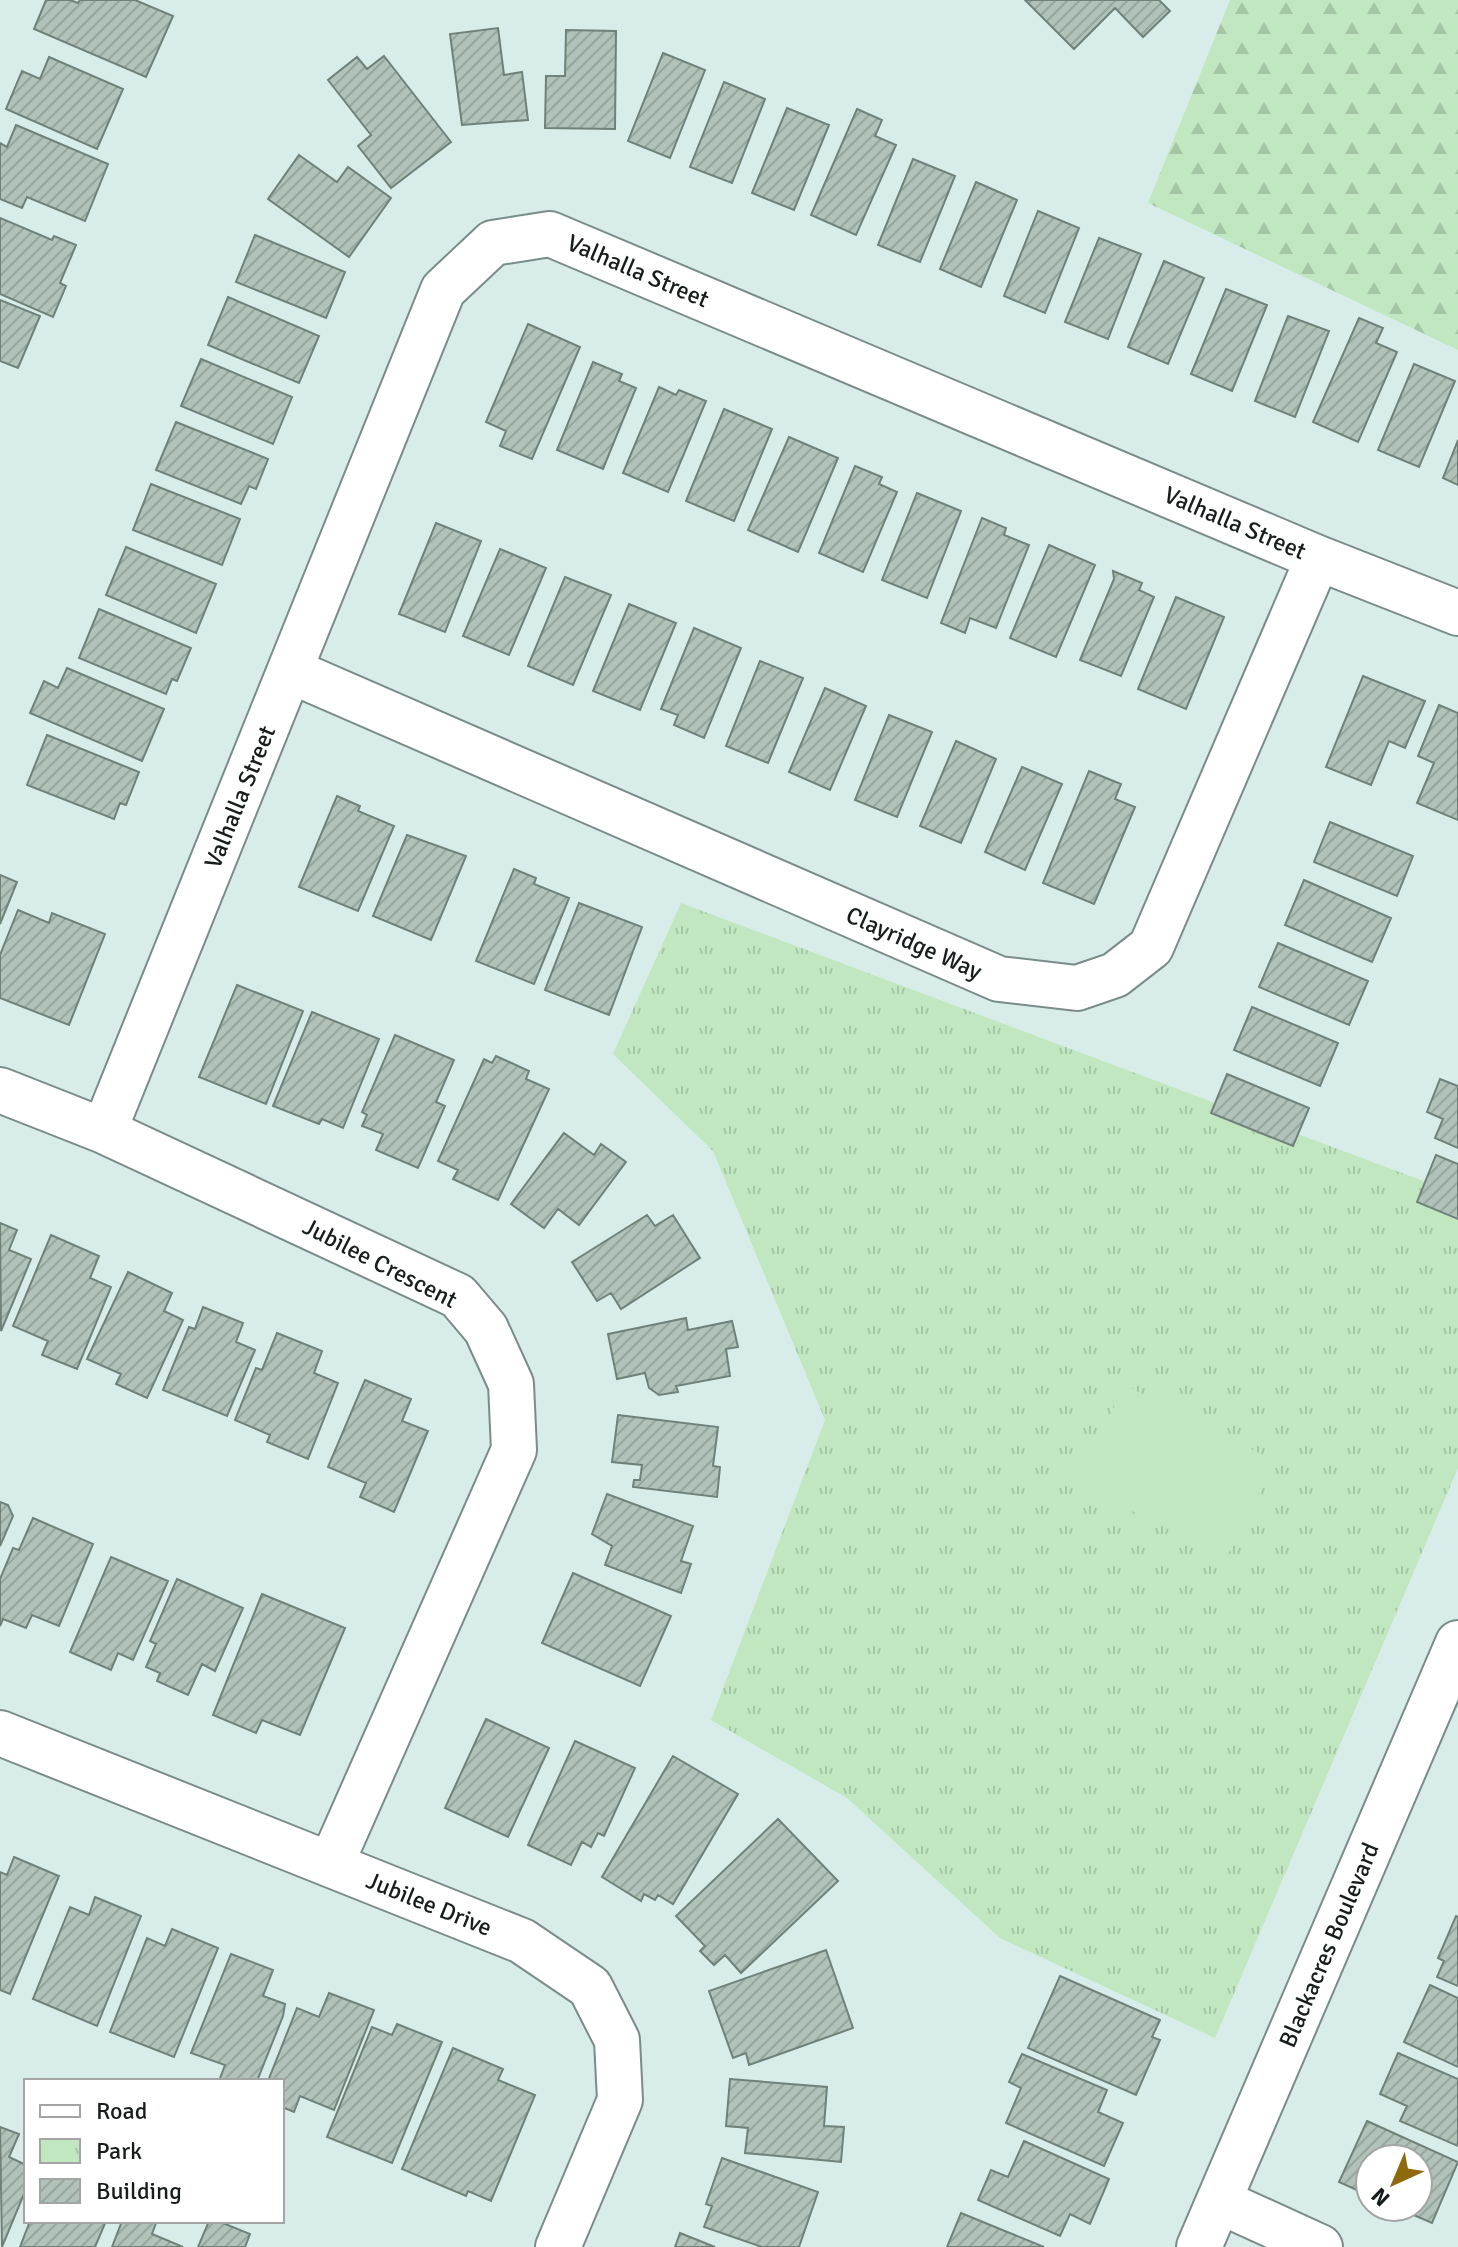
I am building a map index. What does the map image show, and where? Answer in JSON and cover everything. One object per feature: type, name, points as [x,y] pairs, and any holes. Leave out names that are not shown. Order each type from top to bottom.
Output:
[{"type":"street","name":"Valhalla Street","points":[[104,1131],[443,290],[493,243],[550,234],[1318,558],[1458,613]]},
{"type":"street","name":"Clayridge Way","points":[[291,671],[999,979],[1077,988],[1115,975],[1151,947],[1318,558]]},
{"type":"street","name":"Jubilee Crescent","points":[[0,1090],[104,1131],[458,1296],[486,1329],[511,1384],[514,1450],[331,1864]]},
{"type":"street","name":"Blackacres Boulevard","points":[[1199,2247],[1458,1643]]},
{"type":"street","name":"Jubilee Drive","points":[[0,1733],[522,1941],[590,1987],[617,2040],[620,2100],[558,2247]]},
{"type":"street","points":[[1219,2201],[1320,2247]]},
{"type":"green space","points":[[1230,0],[1458,0],[1458,350],[1148,203]]},
{"type":"green space","points":[[681,903],[1458,1194],[1458,1468],[1215,2038],[1000,1938],[847,1798],[711,1720],[825,1420],[713,1151],[613,1054]]},
{"type":"green space","points":[[1125,1385],[1275,1461],[1226,1558],[1076,1483]]},
{"type":"building","points":[[46,0],[78,3],[80,0],[135,0],[173,16],[146,77],[34,29]]},
{"type":"building","points":[[1025,0],[1159,0],[1170,11],[1143,37],[1115,8],[1074,49]]},
{"type":"building","points":[[498,28],[504,75],[522,72],[528,120],[462,125],[450,34]]},
{"type":"building","points":[[566,30],[616,31],[615,129],[545,128],[546,76],[565,76]]},
{"type":"building","points":[[663,53],[705,70],[670,158],[628,141]]},
{"type":"building","points":[[384,56],[451,142],[391,188],[358,146],[371,135],[328,80],[357,57],[367,69]]},
{"type":"building","points":[[49,57],[123,89],[97,149],[6,109],[22,71],[40,79]]},
{"type":"building","points":[[724,82],[765,99],[732,183],[690,167]]},
{"type":"building","points":[[787,108],[829,125],[794,210],[752,193]]},
{"type":"building","points":[[857,109],[882,120],[875,136],[896,145],[856,235],[811,215]]},
{"type":"building","points":[[16,125],[108,164],[85,221],[27,197],[22,208],[0,199],[0,143],[7,147]]},
{"type":"building","points":[[299,155],[337,182],[348,167],[391,198],[349,257],[268,199]]},
{"type":"building","points":[[913,159],[955,176],[920,262],[878,245]]},
{"type":"building","points":[[976,182],[1017,200],[981,287],[940,269]]},
{"type":"building","points":[[1038,211],[1079,228],[1045,313],[1004,296]]},
{"type":"building","points":[[0,218],[52,240],[54,236],[76,245],[60,283],[66,286],[53,317],[0,294]]},
{"type":"building","points":[[255,235],[345,272],[326,318],[236,282]]},
{"type":"building","points":[[1099,238],[1141,254],[1108,339],[1065,322]]},
{"type":"building","points":[[1164,261],[1204,278],[1168,364],[1128,347]]},
{"type":"building","points":[[1226,289],[1267,305],[1232,391],[1191,374]]},
{"type":"building","points":[[228,297],[319,336],[299,383],[208,345]]},
{"type":"building","points":[[0,300],[40,316],[18,368],[0,361]]},
{"type":"building","points":[[1288,316],[1329,331],[1295,417],[1255,401]]},
{"type":"building","points":[[1359,318],[1383,328],[1376,343],[1397,352],[1358,442],[1313,422]]},
{"type":"building","points":[[528,324],[580,347],[532,459],[500,446],[506,431],[486,422]]},
{"type":"building","points":[[201,359],[292,397],[273,444],[181,406]]},
{"type":"building","points":[[593,362],[622,374],[619,381],[636,388],[603,469],[557,450]]},
{"type":"building","points":[[1414,364],[1455,381],[1419,467],[1378,450]]},
{"type":"building","points":[[659,387],[676,395],[679,390],[706,401],[668,492],[623,473]]},
{"type":"building","points":[[724,409],[772,429],[734,521],[686,501]]},
{"type":"building","points":[[176,422],[268,459],[256,489],[249,486],[241,504],[156,470]]},
{"type":"building","points":[[789,437],[838,458],[798,552],[748,530]]},
{"type":"building","points":[[1458,440],[1458,485],[1443,478]]},
{"type":"building","points":[[855,466],[882,477],[879,484],[897,492],[863,572],[819,553]]},
{"type":"building","points":[[151,484],[240,519],[222,565],[133,530]]},
{"type":"building","points":[[917,493],[961,511],[927,598],[882,580]]},
{"type":"building","points":[[982,518],[1006,528],[1004,535],[1029,545],[996,628],[970,618],[965,633],[941,623]]},
{"type":"building","points":[[436,523],[481,541],[445,632],[399,614]]},
{"type":"building","points":[[1049,545],[1095,565],[1056,657],[1010,638]]},
{"type":"building","points":[[126,547],[216,584],[196,633],[106,595]]},
{"type":"building","points":[[500,549],[546,568],[509,655],[463,636]]},
{"type":"building","points":[[1113,571],[1142,583],[1139,590],[1154,597],[1121,676],[1080,660],[1114,579]]},
{"type":"building","points":[[565,577],[611,595],[573,685],[528,666]]},
{"type":"building","points":[[1176,597],[1224,617],[1186,709],[1138,689]]},
{"type":"building","points":[[629,604],[676,623],[640,710],[593,691]]},
{"type":"building","points":[[99,609],[191,648],[177,681],[172,679],[166,694],[79,658]]},
{"type":"building","points":[[694,628],[741,648],[704,738],[674,725],[678,715],[661,709]]},
{"type":"building","points":[[760,661],[803,678],[768,763],[726,746]]},
{"type":"building","points":[[67,668],[164,709],[142,761],[30,713],[44,681],[58,688]]},
{"type":"building","points":[[1363,676],[1425,701],[1405,748],[1389,741],[1371,785],[1326,767]]},
{"type":"building","points":[[825,688],[866,706],[830,790],[789,772]]},
{"type":"building","points":[[1439,705],[1458,713],[1458,820],[1417,803],[1434,763],[1418,756]]},
{"type":"building","points":[[889,715],[932,732],[897,817],[855,800]]},
{"type":"building","points":[[47,735],[139,772],[126,805],[120,803],[114,819],[27,785]]},
{"type":"building","points":[[956,741],[996,759],[961,843],[920,826]]},
{"type":"building","points":[[1022,767],[1062,784],[1025,870],[985,852]]},
{"type":"building","points":[[1089,771],[1121,784],[1115,799],[1135,807],[1094,904],[1043,883]]},
{"type":"building","points":[[337,796],[360,806],[358,811],[394,826],[358,911],[299,887]]},
{"type":"building","points":[[1330,822],[1413,856],[1397,896],[1314,862]]},
{"type":"building","points":[[407,835],[466,856],[431,940],[373,916]]},
{"type":"building","points":[[514,869],[536,878],[534,884],[569,898],[534,984],[476,961]]},
{"type":"building","points":[[0,875],[17,882],[0,924]]},
{"type":"building","points":[[1304,880],[1391,918],[1372,962],[1285,925]]},
{"type":"building","points":[[579,903],[642,927],[609,1015],[545,990]]},
{"type":"building","points":[[18,910],[49,923],[52,913],[105,934],[69,1025],[0,998],[0,955]]},
{"type":"building","points":[[1278,943],[1368,981],[1349,1025],[1259,987]]},
{"type":"building","points":[[237,985],[303,1011],[266,1104],[199,1077]]},
{"type":"building","points":[[1252,1007],[1338,1043],[1320,1086],[1234,1050]]},
{"type":"building","points":[[312,1012],[379,1039],[343,1128],[322,1119],[319,1124],[273,1106]]},
{"type":"building","points":[[395,1035],[454,1060],[436,1102],[445,1106],[418,1168],[376,1150],[383,1134],[362,1126],[367,1115],[362,1112]]},
{"type":"building","points":[[496,1056],[529,1071],[526,1079],[549,1089],[498,1200],[453,1179],[458,1170],[438,1161],[484,1059],[492,1063]]},
{"type":"building","points":[[1227,1074],[1309,1108],[1293,1146],[1211,1113]]},
{"type":"building","points":[[1440,1079],[1458,1086],[1458,1148],[1435,1138],[1443,1119],[1427,1112]]},
{"type":"building","points":[[564,1133],[594,1155],[601,1144],[626,1162],[579,1225],[558,1209],[544,1228],[511,1204]]},
{"type":"building","points":[[1436,1155],[1458,1164],[1458,1219],[1417,1202]]},
{"type":"building","points":[[647,1215],[655,1226],[673,1215],[700,1258],[621,1309],[611,1293],[597,1301],[572,1262]]},
{"type":"building","points":[[0,1223],[17,1230],[9,1250],[31,1259],[1,1331]]},
{"type":"building","points":[[51,1235],[99,1256],[90,1278],[111,1287],[77,1369],[42,1355],[48,1341],[13,1326]]},
{"type":"building","points":[[128,1272],[172,1293],[164,1311],[183,1320],[147,1398],[116,1384],[121,1374],[87,1359]]},
{"type":"building","points":[[203,1307],[243,1323],[236,1342],[255,1350],[227,1416],[163,1390],[189,1327],[195,1329]]},
{"type":"building","points":[[686,1318],[688,1330],[732,1321],[738,1347],[726,1349],[730,1376],[676,1386],[678,1392],[659,1395],[649,1388],[645,1373],[617,1379],[608,1334]]},
{"type":"building","points":[[277,1333],[322,1351],[314,1373],[338,1383],[308,1459],[267,1442],[270,1435],[235,1420],[256,1368],[262,1370]]},
{"type":"building","points":[[365,1380],[411,1399],[402,1421],[428,1431],[394,1512],[360,1497],[366,1483],[328,1467]]},
{"type":"building","points":[[618,1415],[718,1427],[713,1466],[720,1467],[717,1497],[633,1487],[634,1480],[640,1480],[642,1465],[612,1462]]},
{"type":"building","points":[[607,1494],[693,1526],[681,1561],[691,1564],[681,1593],[605,1565],[612,1546],[592,1534]]},
{"type":"building","points":[[0,1502],[8,1505],[13,1516],[0,1546]]},
{"type":"building","points":[[33,1518],[93,1544],[59,1626],[32,1615],[26,1628],[3,1619],[0,1626],[0,1579],[13,1548],[19,1550]]},
{"type":"building","points":[[111,1557],[168,1581],[133,1660],[118,1653],[111,1670],[70,1652]]},
{"type":"building","points":[[573,1573],[671,1616],[640,1686],[542,1643]]},
{"type":"building","points":[[177,1579],[243,1608],[215,1671],[202,1664],[188,1695],[157,1681],[160,1673],[146,1667],[156,1644],[150,1641]]},
{"type":"building","points":[[262,1594],[345,1628],[300,1735],[262,1720],[256,1733],[213,1715]]},
{"type":"building","points":[[486,1719],[549,1748],[508,1837],[445,1808]]},
{"type":"building","points":[[575,1741],[635,1768],[604,1836],[598,1833],[591,1847],[582,1842],[571,1865],[528,1845]]},
{"type":"building","points":[[673,1756],[738,1794],[673,1904],[658,1895],[655,1900],[644,1894],[641,1901],[602,1877]]},
{"type":"building","points":[[778,1819],[838,1881],[741,1973],[725,1955],[714,1965],[700,1951],[705,1946],[676,1916]]},
{"type":"building","points":[[14,1857],[59,1876],[10,1994],[0,1990],[0,1872],[7,1875]]},
{"type":"building","points":[[95,1897],[141,1916],[97,2026],[33,1999],[70,1907],[89,1915]]},
{"type":"building","points":[[1456,1916],[1458,1986],[1437,1977],[1444,1961],[1438,1958]]},
{"type":"building","points":[[172,1929],[218,1948],[174,2057],[110,2032],[147,1938],[165,1946]]},
{"type":"building","points":[[826,1950],[853,2028],[749,2065],[746,2053],[733,2058],[709,1991]]},
{"type":"building","points":[[231,1954],[273,1970],[263,1996],[285,2004],[258,2079],[220,2079],[225,2065],[191,2053]]},
{"type":"building","points":[[1060,1976],[1160,2020],[1152,2037],[1160,2040],[1136,2095],[1028,2048]]},
{"type":"building","points":[[1430,1985],[1458,1998],[1458,2067],[1404,2042]]},
{"type":"building","points":[[329,1993],[374,2010],[334,2110],[300,2096],[294,2112],[284,2108],[284,2079],[269,2079],[297,2008],[319,2017]]},
{"type":"building","points":[[397,2024],[442,2042],[392,2163],[327,2137],[372,2027],[392,2035]]},
{"type":"building","points":[[453,2048],[503,2069],[498,2080],[535,2095],[491,2201],[468,2191],[466,2196],[402,2169]]},
{"type":"building","points":[[1398,2053],[1458,2079],[1458,2146],[1400,2121],[1407,2106],[1380,2094]]},
{"type":"building","points":[[1022,2054],[1107,2090],[1098,2112],[1123,2123],[1104,2166],[1006,2123],[1021,2088],[1009,2082]]},
{"type":"building","points":[[730,2079],[827,2087],[824,2126],[844,2127],[841,2162],[745,2153],[748,2128],[726,2126]]},
{"type":"building","points":[[1367,2121],[1416,2143],[1357,2143]]},
{"type":"building","points":[[0,2127],[19,2134],[9,2157],[24,2164],[24,2194],[2,2247]]},
{"type":"building","points":[[1024,2141],[1109,2179],[1090,2224],[1070,2214],[1060,2236],[978,2200],[991,2170],[1008,2177]]},
{"type":"building","points":[[1354,2149],[1354,2189],[1339,2182]]},
{"type":"building","points":[[1434,2151],[1458,2162],[1434,2218]]},
{"type":"building","points":[[722,2158],[818,2192],[799,2247],[762,2247],[704,2227],[712,2206],[706,2204]]},
{"type":"building","points":[[961,2213],[1044,2247],[947,2247]]},
{"type":"building","points":[[29,2223],[105,2223],[95,2247],[20,2247]]},
{"type":"building","points":[[121,2223],[156,2223],[152,2234],[183,2247],[112,2247]]},
{"type":"building","points":[[208,2223],[223,2223],[250,2234],[245,2247],[198,2247]]},
{"type":"building","points":[[680,2233],[715,2247],[675,2247]]}]
